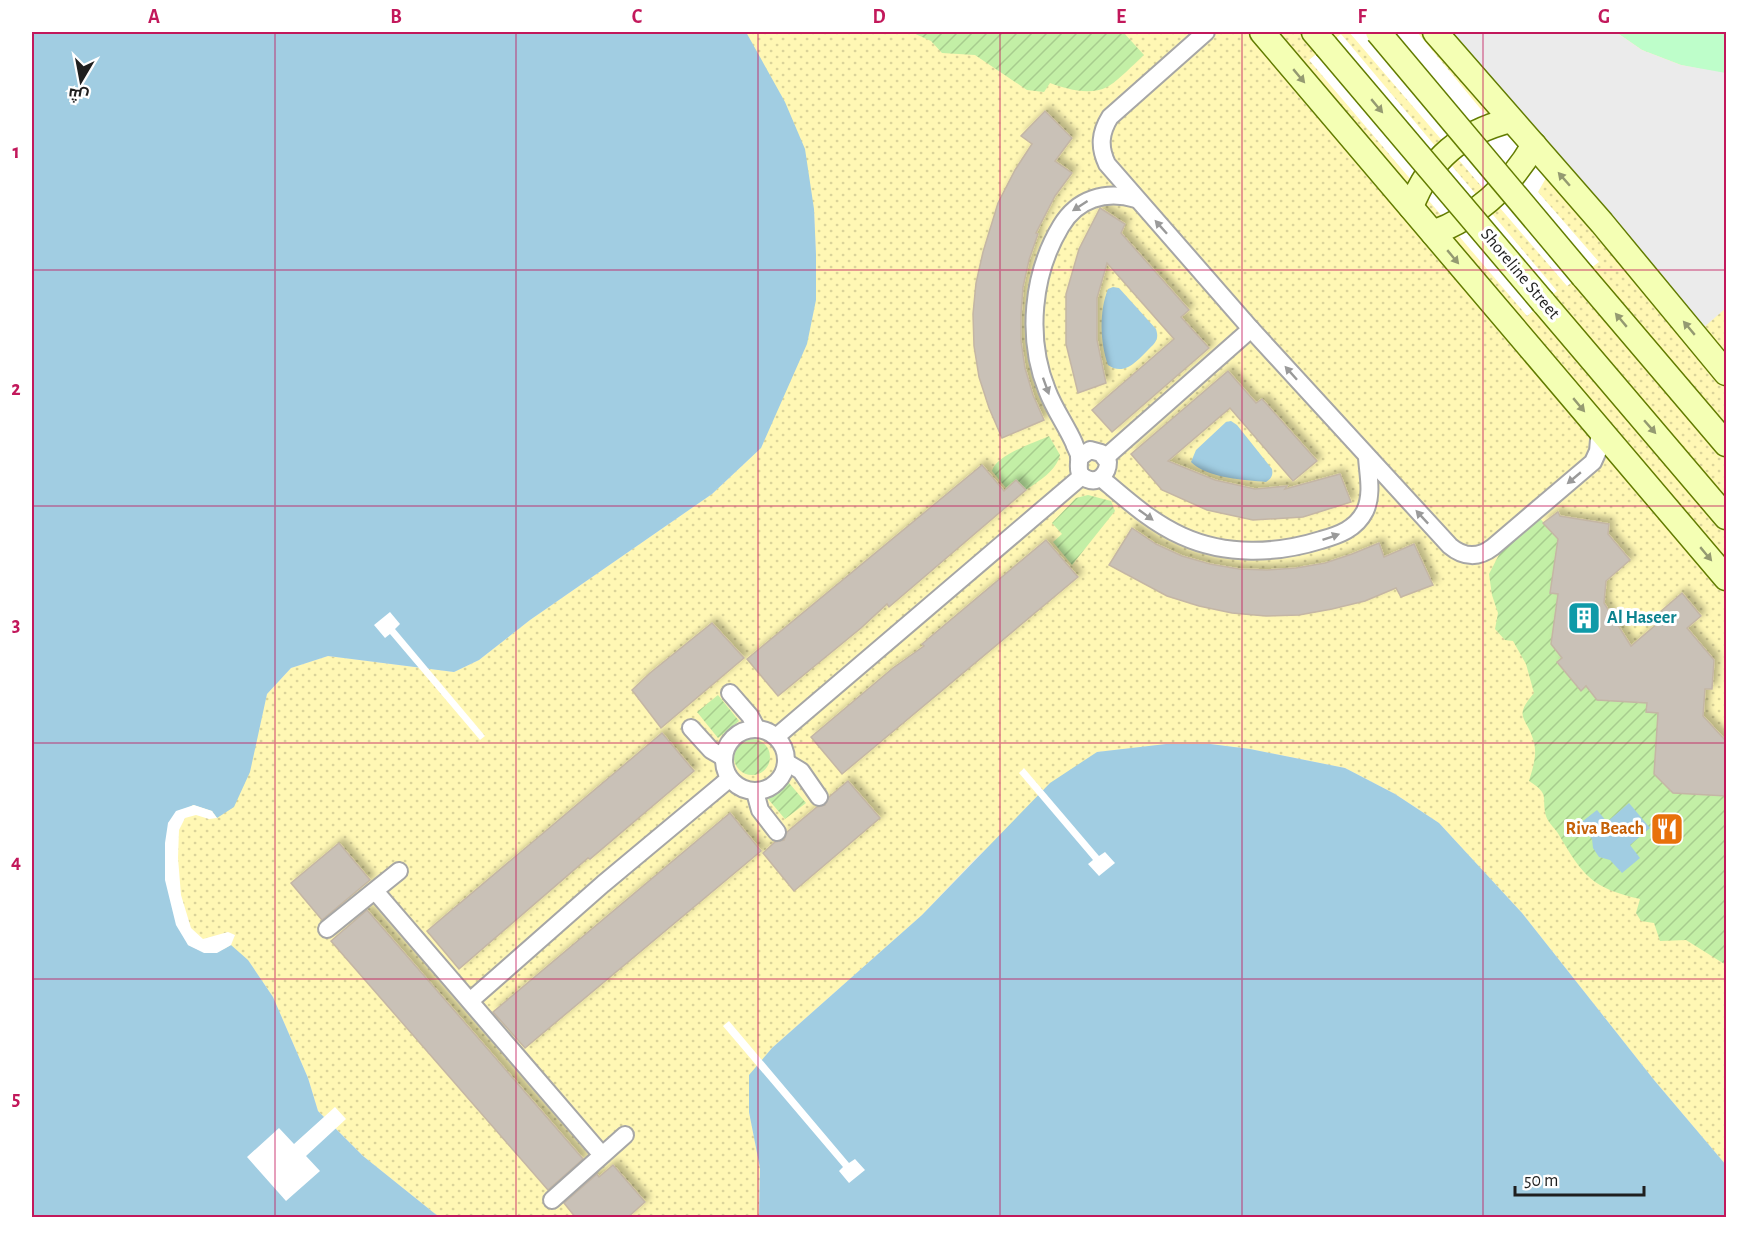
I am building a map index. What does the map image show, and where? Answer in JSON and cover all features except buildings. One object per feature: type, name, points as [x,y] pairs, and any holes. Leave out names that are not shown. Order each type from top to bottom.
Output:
[{"type":"street","points":[[1206,32],[1116,110],[1104,126],[1103,155],[1113,173],[1251,329],[1450,546],[1465,555],[1477,555],[1493,547],[1590,465],[1598,451],[1600,429]]},
{"type":"street","points":[[1262,32],[1726,578]]},
{"type":"street","points":[[1378,32],[1726,444]]},
{"type":"street","points":[[1435,32],[1602,223],[1726,373]]},
{"type":"street","name":"Shoreline Street","points":[[1320,39],[1726,517]]},
{"type":"street","points":[[1410,207],[1433,166],[1449,150],[1468,136],[1489,126],[1511,120]]},
{"type":"street","points":[[1433,232],[1448,227],[1484,205],[1512,178],[1534,145]]},
{"type":"street","points":[[1079,458],[1090,450],[1096,450],[1106,457],[1108,468],[1101,478],[1091,480],[1082,476],[1077,466],[1079,458],[1046,388],[1040,367],[1034,322],[1040,278],[1055,235],[1073,209],[1099,196],[1117,195],[1136,199]]},
{"type":"street","points":[[1106,457],[1251,329]]},
{"type":"street","points":[[1101,478],[1146,516],[1185,537],[1227,549],[1271,551],[1293,548],[1335,536],[1358,522],[1369,499],[1367,457]]},
{"type":"street","points":[[776,737],[1082,476]]},
{"type":"street","points":[[730,693],[750,716],[757,729]]},
{"type":"street","points":[[691,728],[711,750],[723,757]]},
{"type":"street","points":[[757,729],[776,737],[783,746],[786,762],[782,776],[776,784],[755,792],[736,786],[724,769],[723,757],[726,746],[744,730],[757,729]]},
{"type":"street","points":[[786,762],[801,771],[819,797]]},
{"type":"street","points":[[470,1001],[603,884],[729,779]]},
{"type":"street","points":[[755,792],[760,810],[777,832]]},
{"type":"street","points":[[327,929],[399,871]]},
{"type":"street","points":[[375,891],[602,1155]]},
{"type":"street","points":[[552,1200],[625,1135]]},
{"type":"sand","points":[[741,32],[1726,32],[1726,1165],[1654,1080],[1522,913],[1439,823],[1395,794],[1345,768],[1250,749],[1210,744],[1168,744],[1097,752],[977,857],[922,915],[772,1048],[749,1076],[749,1112],[760,1168],[759,1217],[439,1217],[363,1156],[318,1111],[308,1078],[273,997],[248,960],[217,953],[176,925],[176,811],[259,728],[267,694],[291,668],[328,656],[454,672],[479,660],[530,620],[712,494],[761,448],[782,398],[816,299],[814,209]]},
{"type":"green space","points":[[911,32],[1123,32],[1144,55],[1116,81],[1100,90],[1078,91],[1050,83],[1044,92],[1027,90],[975,55],[942,53],[931,41]]},
{"type":"green space","points":[[1616,32],[1726,32],[1726,74],[1681,65],[1642,50]]},
{"type":"green space","points":[[1049,436],[1060,455],[1051,471],[1026,490],[1016,480],[1006,488],[992,471],[995,465],[1016,450]]},
{"type":"green space","points":[[1088,495],[1111,501],[1115,511],[1072,565],[1053,542],[1062,534],[1052,523],[1076,498]]},
{"type":"green space","points":[[1537,515],[1558,539],[1550,592],[1558,594],[1551,644],[1562,658],[1557,663],[1581,690],[1586,686],[1597,700],[1647,703],[1646,712],[1658,713],[1654,774],[1673,793],[1726,796],[1726,965],[1686,940],[1660,941],[1654,923],[1641,921],[1636,913],[1640,899],[1610,890],[1590,878],[1575,861],[1547,819],[1543,793],[1529,781],[1535,750],[1523,712],[1534,693],[1526,664],[1513,641],[1505,640],[1495,629],[1498,613],[1489,574],[1504,545]]},
{"type":"green space","points":[[718,695],[739,721],[718,738],[697,712]]},
{"type":"green space","points":[[752,739],[765,744],[770,757],[765,770],[752,775],[739,770],[734,757],[739,744]]},
{"type":"green space","points":[[784,777],[806,803],[785,819],[763,793]]},
{"type":"shaded area","points":[[1453,32],[1616,32],[1642,50],[1681,65],[1726,73],[1726,308],[1703,328]]},
{"type":"water","points":[[32,32],[746,32],[785,102],[805,149],[814,209],[816,300],[807,344],[761,448],[712,494],[530,620],[479,660],[454,672],[328,656],[291,668],[267,694],[250,772],[234,807],[217,818],[212,811],[193,805],[168,823],[188,945],[214,952],[231,945],[248,960],[273,997],[308,1078],[318,1111],[363,1156],[439,1217],[32,1217]]},
{"type":"water","points":[[1119,288],[1156,329],[1157,334],[1155,343],[1143,355],[1127,368],[1121,369],[1108,365],[1102,337],[1103,307],[1108,289]]},
{"type":"water","points":[[1231,421],[1237,425],[1272,469],[1272,476],[1266,482],[1216,475],[1206,472],[1191,462],[1196,450],[1226,422]]},
{"type":"water","points":[[1166,744],[1210,744],[1250,749],[1345,768],[1395,794],[1439,823],[1522,913],[1654,1080],[1726,1165],[1726,1217],[759,1217],[760,1168],[749,1112],[749,1075],[772,1048],[922,915],[1050,783],[1097,752]]},
{"type":"water","points":[[1629,803],[1650,828],[1630,845],[1640,858],[1622,873],[1610,860],[1599,857],[1593,848],[1592,839],[1579,824],[1597,810],[1607,822]]},
{"type":"pier","points":[[1349,32],[1417,32],[1479,107],[1504,133],[1550,171],[1538,192],[1599,262],[1567,286]]},
{"type":"pier","points":[[1341,34],[1557,291],[1527,316],[1309,60]]},
{"type":"pier","points":[[390,612],[400,624],[395,629],[485,736],[480,740],[390,634],[385,638],[374,625]]},
{"type":"pier","points":[[1024,768],[1099,856],[1105,852],[1115,863],[1099,876],[1088,864],[1093,860],[1019,773]]},
{"type":"pier","points":[[194,805],[212,811],[217,818],[209,819],[196,815],[185,818],[179,830],[178,858],[181,895],[191,928],[203,939],[228,932],[235,935],[231,945],[217,953],[204,953],[188,945],[176,925],[165,880],[165,843],[168,823],[176,811]]},
{"type":"pier","points":[[729,1021],[849,1163],[855,1159],[865,1170],[849,1183],[839,1171],[843,1167],[723,1026]]},
{"type":"pier","points":[[335,1107],[346,1119],[306,1156],[320,1171],[286,1201],[247,1157],[279,1128],[294,1144]]},
{"type":"place","name":"Al Haseer","points":[[1584,618]]},
{"type":"place","name":"Riva Beach","points":[[1667,829]]}]
